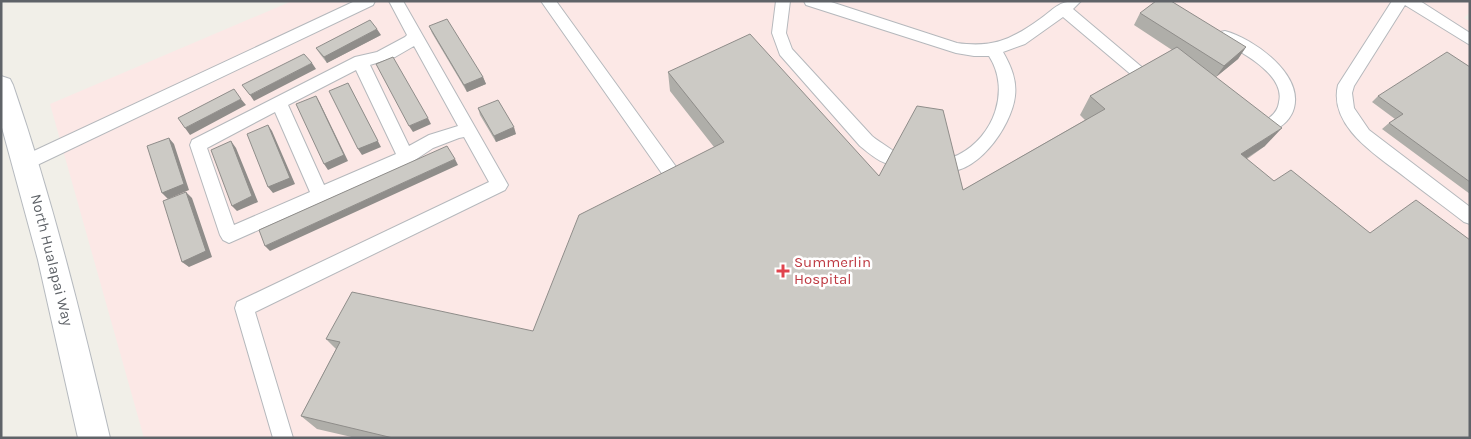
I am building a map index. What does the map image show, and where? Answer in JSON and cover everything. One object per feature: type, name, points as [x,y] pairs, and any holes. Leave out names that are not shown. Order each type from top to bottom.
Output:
[{"type":"main road","name":"North Hualapai Way","points":[[1,85],[27,162],[56,270],[94,438]]},
{"type":"lane","points":[[27,162],[368,1]]},
{"type":"lane","points":[[283,438],[244,308],[499,185],[396,1]]},
{"type":"lane","points":[[548,1],[676,180]]},
{"type":"lane","points":[[784,1],[779,33],[785,51],[866,141],[878,151],[893,159]]},
{"type":"lane","points":[[810,1],[956,48],[979,52],[994,51],[1018,42],[1068,5],[1145,78]]},
{"type":"lane","points":[[1400,1],[1346,85],[1344,96],[1346,108],[1352,121],[1369,140],[1470,216]]},
{"type":"lane","points":[[1408,1],[1470,40]]},
{"type":"lane","points":[[1210,26],[1269,65],[1279,75],[1287,91],[1286,107],[1278,120],[1262,128],[1245,131]]},
{"type":"lane","points":[[416,36],[405,45],[371,61],[360,61],[198,145],[229,235],[406,157],[426,156],[459,141],[468,130]]},
{"type":"lane","points":[[945,165],[965,159],[977,151],[993,132],[1004,114],[1008,94],[1007,77],[1002,63],[994,51]]},
{"type":"lane","points":[[360,61],[406,157]]},
{"type":"lane","points":[[278,103],[320,195]]},
{"type":"shaded area","name":"Summerlin Hospital","points":[[292,1],[1470,1],[1470,12],[1464,18],[1470,21],[1470,438],[144,438],[50,104]]},
{"type":"building","points":[[1156,1],[1171,1],[1246,47],[1224,66],[1140,13]]},
{"type":"building","points":[[447,19],[483,77],[464,85],[429,26]]},
{"type":"building","points":[[370,20],[377,29],[324,57],[316,48]]},
{"type":"building","points":[[750,34],[879,176],[917,106],[943,110],[963,190],[1105,109],[1090,96],[1177,47],[1282,128],[1241,154],[1274,181],[1291,170],[1370,233],[1416,200],[1470,240],[1470,438],[393,438],[301,416],[340,342],[326,339],[352,292],[533,331],[579,215],[724,142],[668,72]]},
{"type":"building","points":[[1447,52],[1470,67],[1470,182],[1389,123],[1403,114],[1378,96]]},
{"type":"building","points":[[304,54],[312,63],[250,95],[242,85]]},
{"type":"building","points":[[393,57],[428,118],[409,126],[376,64]]},
{"type":"building","points":[[348,83],[378,141],[358,149],[329,91]]},
{"type":"building","points":[[234,89],[241,99],[185,128],[178,118]]},
{"type":"building","points":[[316,96],[344,155],[324,164],[296,104]]},
{"type":"building","points":[[498,100],[514,127],[494,136],[478,108]]},
{"type":"building","points":[[268,125],[290,178],[268,187],[247,134]]},
{"type":"building","points":[[169,138],[184,184],[162,193],[147,146]]},
{"type":"building","points":[[231,141],[252,196],[232,206],[211,150]]},
{"type":"building","points":[[447,146],[455,159],[265,246],[259,230]]},
{"type":"building","points":[[186,192],[206,251],[182,262],[163,201]]},
{"type":"place","name":"Summerlin Hospital","points":[[783,271]]}]
